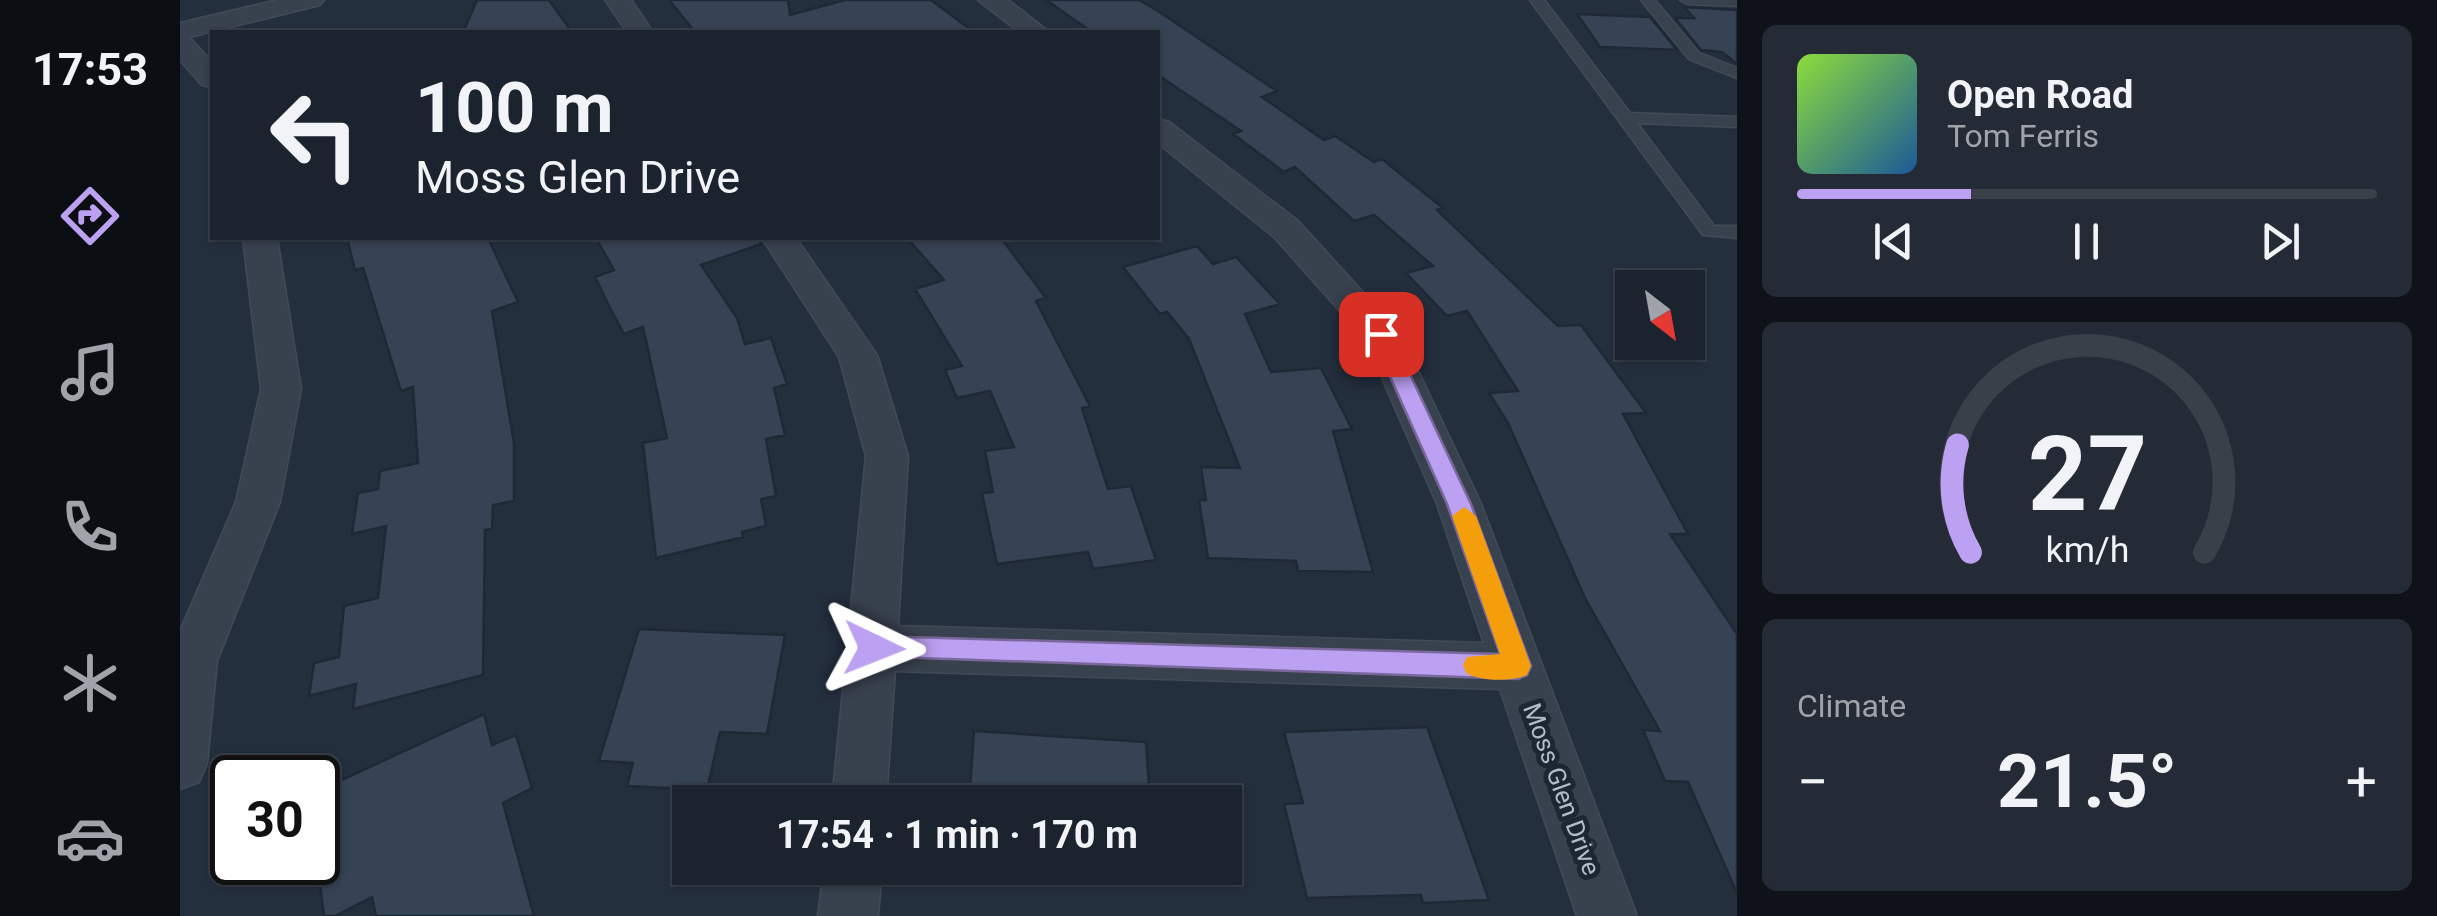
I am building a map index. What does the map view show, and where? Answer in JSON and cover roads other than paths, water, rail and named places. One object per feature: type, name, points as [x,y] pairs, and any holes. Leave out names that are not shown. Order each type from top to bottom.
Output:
[{"type":"street","points":[[180,31],[311,0]]},
{"type":"street","points":[[618,0],[639,30]]},
{"type":"street","points":[[991,0],[1033,30]]},
{"type":"street","points":[[180,43],[210,77]]},
{"type":"street","name":"Moss Glen Drive","points":[[1160,130],[1286,229],[1381,334],[1459,504],[1607,916]]},
{"type":"street","points":[[180,763],[192,661],[258,502],[282,389],[260,240]]},
{"type":"street","points":[[780,240],[858,355],[887,456],[862,785]]},
{"type":"street","points":[[874,648],[1518,666]]},
{"type":"street","points":[[848,916],[851,885]]},
{"type":"lane","points":[[1537,0],[1709,231],[1737,232]]},
{"type":"lane","points":[[1648,0],[1694,56],[1737,73]]},
{"type":"lane","points":[[1687,0],[1737,2]]},
{"type":"lane","points":[[1625,118],[1737,122]]}]
